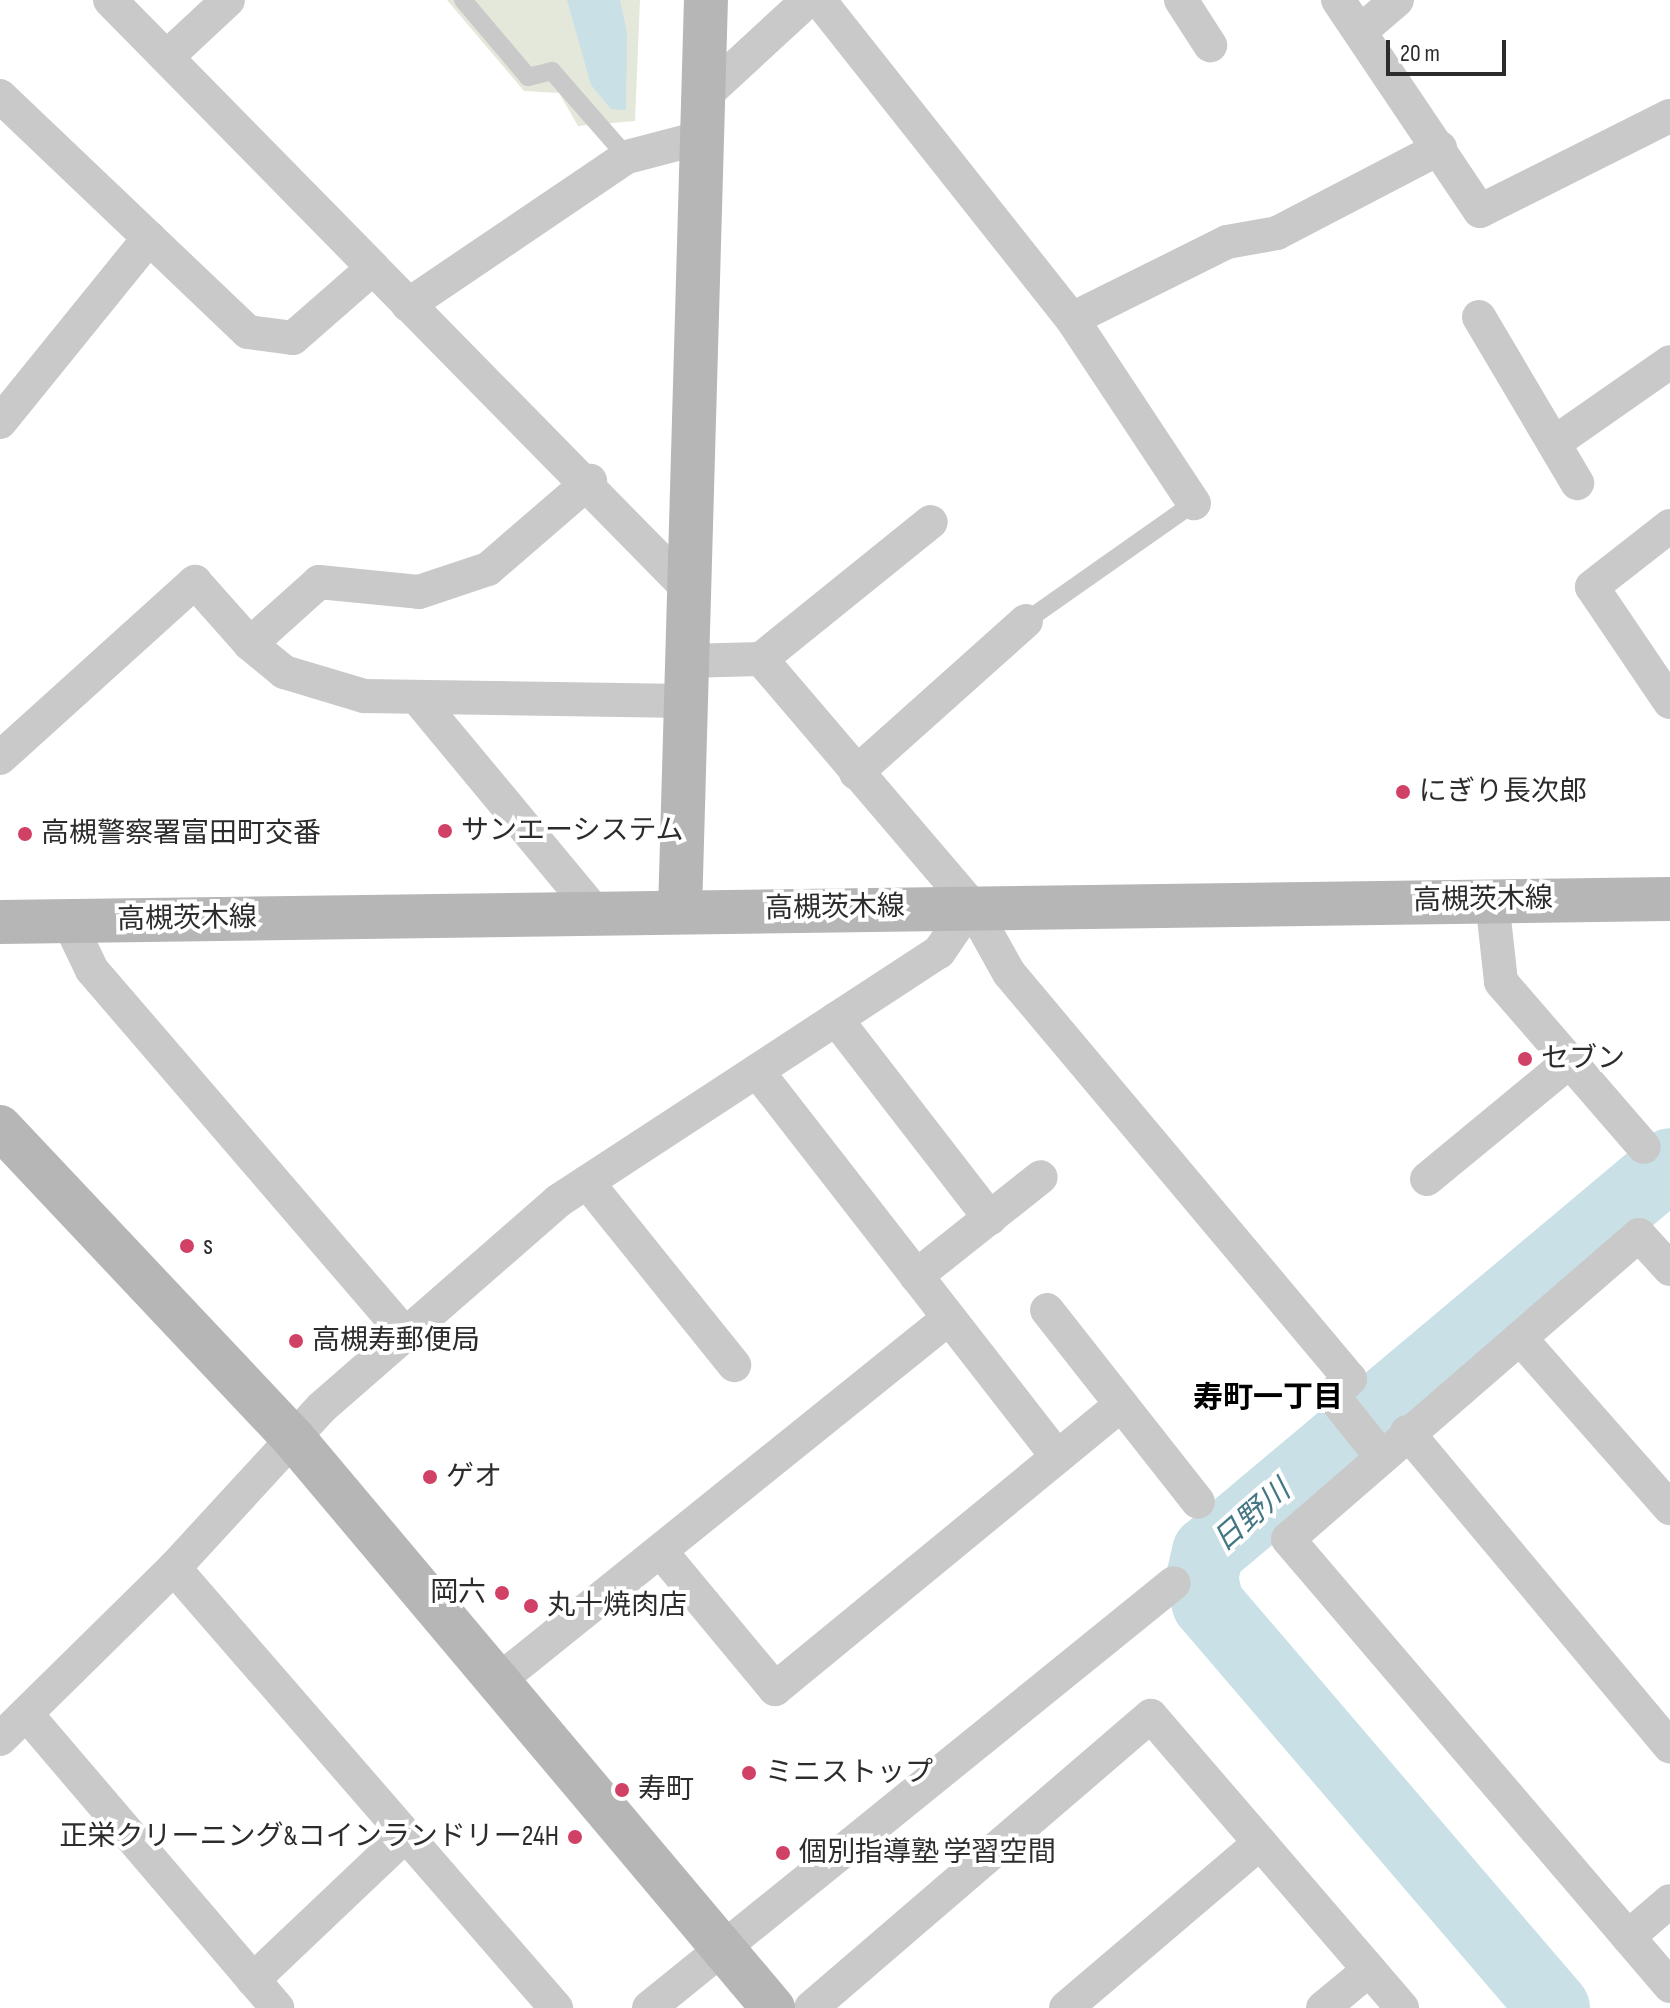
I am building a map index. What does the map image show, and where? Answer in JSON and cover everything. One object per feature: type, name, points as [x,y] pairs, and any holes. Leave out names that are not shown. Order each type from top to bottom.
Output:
[{"type":"street","points":[[110,0],[408,305],[590,481],[687,588]]},
{"type":"street","points":[[168,56],[228,0]]},
{"type":"street","points":[[680,912],[706,0]]},
{"type":"street","points":[[408,305],[627,157],[704,116],[808,0]]},
{"type":"street","points":[[819,0],[1072,319],[1194,503]]},
{"type":"street","points":[[1181,0],[1210,45]]},
{"type":"street","points":[[1338,0],[1362,30],[1480,211],[1670,116]]},
{"type":"street","points":[[1362,30],[1397,0]]},
{"type":"street","points":[[0,96],[248,332],[269,339],[293,338],[373,268]]},
{"type":"street","points":[[1072,319],[1227,242],[1277,233],[1440,148]]},
{"type":"street","points":[[4,407],[149,238]]},
{"type":"street","points":[[1479,317],[1577,483]]},
{"type":"street","points":[[1554,443],[1670,362]]},
{"type":"street","points":[[250,644],[319,582],[419,592],[488,569],[590,481]]},
{"type":"street","points":[[0,758],[195,582],[250,644],[284,672],[321,688],[419,700],[685,681],[761,659],[931,522]]},
{"type":"street","points":[[1670,526],[1592,587],[1670,702]]},
{"type":"street","points":[[856,773],[1026,621]]},
{"type":"street","points":[[761,659],[971,905],[1009,973],[1350,1379],[1332,1395],[1380,1455]]},
{"type":"street","points":[[419,700],[596,913]]},
{"type":"street","name":"高槻茨木線","points":[[0,922],[971,905],[1670,899]]},
{"type":"street","points":[[1492,900],[1501,982],[1644,1147]]},
{"type":"street","points":[[0,1739],[28,1716],[174,1568],[294,1439],[405,1334],[587,1182],[939,952],[971,905]]},
{"type":"street","points":[[68,920],[92,970],[405,1334]]},
{"type":"street","points":[[836,1019],[990,1218]]},
{"type":"street","points":[[1427,1179],[1570,1061]]},
{"type":"street","points":[[757,1071],[1057,1457]]},
{"type":"street","points":[[5,1142],[294,1439],[773,2008]]},
{"type":"street","points":[[916,1276],[1041,1177]]},
{"type":"street","points":[[587,1182],[734,1365]]},
{"type":"street","points":[[1670,1269],[1639,1235],[1380,1455],[1288,1539],[1670,1986]]},
{"type":"street","points":[[1047,1310],[1198,1502]]},
{"type":"street","points":[[498,1681],[662,1553],[949,1318]]},
{"type":"street","points":[[1520,1338],[1670,1508]]},
{"type":"street","points":[[662,1553],[775,1689],[1121,1405]]},
{"type":"street","points":[[1407,1432],[1670,1747]]},
{"type":"street","points":[[174,1568],[556,2008]]},
{"type":"street","points":[[649,2008],[720,1945],[1174,1583]]},
{"type":"street","points":[[28,1716],[277,2008]]},
{"type":"street","points":[[811,2008],[1151,1716],[1402,2008]]},
{"type":"street","points":[[253,1980],[406,1835]]},
{"type":"street","points":[[1066,2008],[1260,1843]]},
{"type":"street","points":[[1628,1937],[1670,1901]]},
{"type":"street","points":[[1323,2008],[1369,1970]]},
{"type":"lane","points":[[463,0],[528,77],[552,71],[627,157]]},
{"type":"lane","points":[[1026,621],[1194,503]]},
{"type":"shaded area","points":[[447,0],[640,0],[635,121],[578,126],[559,93],[524,91]]},
{"type":"water","points":[[567,0],[620,0],[627,33],[626,110],[611,109],[591,85]]},
{"type":"waterway","name":"日野川","points":[[1554,2008],[1208,1604],[1202,1578],[1208,1552],[1670,1164]]},
{"type":"place","name":"にぎり長次郎","points":[[1403,792]]},
{"type":"place","name":"サンエーシステム","points":[[445,831]]},
{"type":"place","name":"高槻警察署富田町交番","points":[[25,834]]},
{"type":"place","name":"セブン","points":[[1525,1059]]},
{"type":"place","name":"s","points":[[187,1246]]},
{"type":"place","name":"高槻寿郵便局","points":[[296,1341]]},
{"type":"place","name":"ゲオ","points":[[430,1477]]},
{"type":"place","name":"岡六","points":[[502,1593]]},
{"type":"place","name":"丸十焼肉店","points":[[531,1606]]},
{"type":"place","name":"ミニストップ","points":[[749,1773]]},
{"type":"place","name":"寿町","points":[[622,1790]]},
{"type":"place","name":"正栄クリーニング&コインランドリー24H","points":[[575,1837]]},
{"type":"place","name":"個別指導塾 学習空間","points":[[783,1853]]},
{"type":"district","name":"寿町一丁目","points":[[1268,1398]]}]
